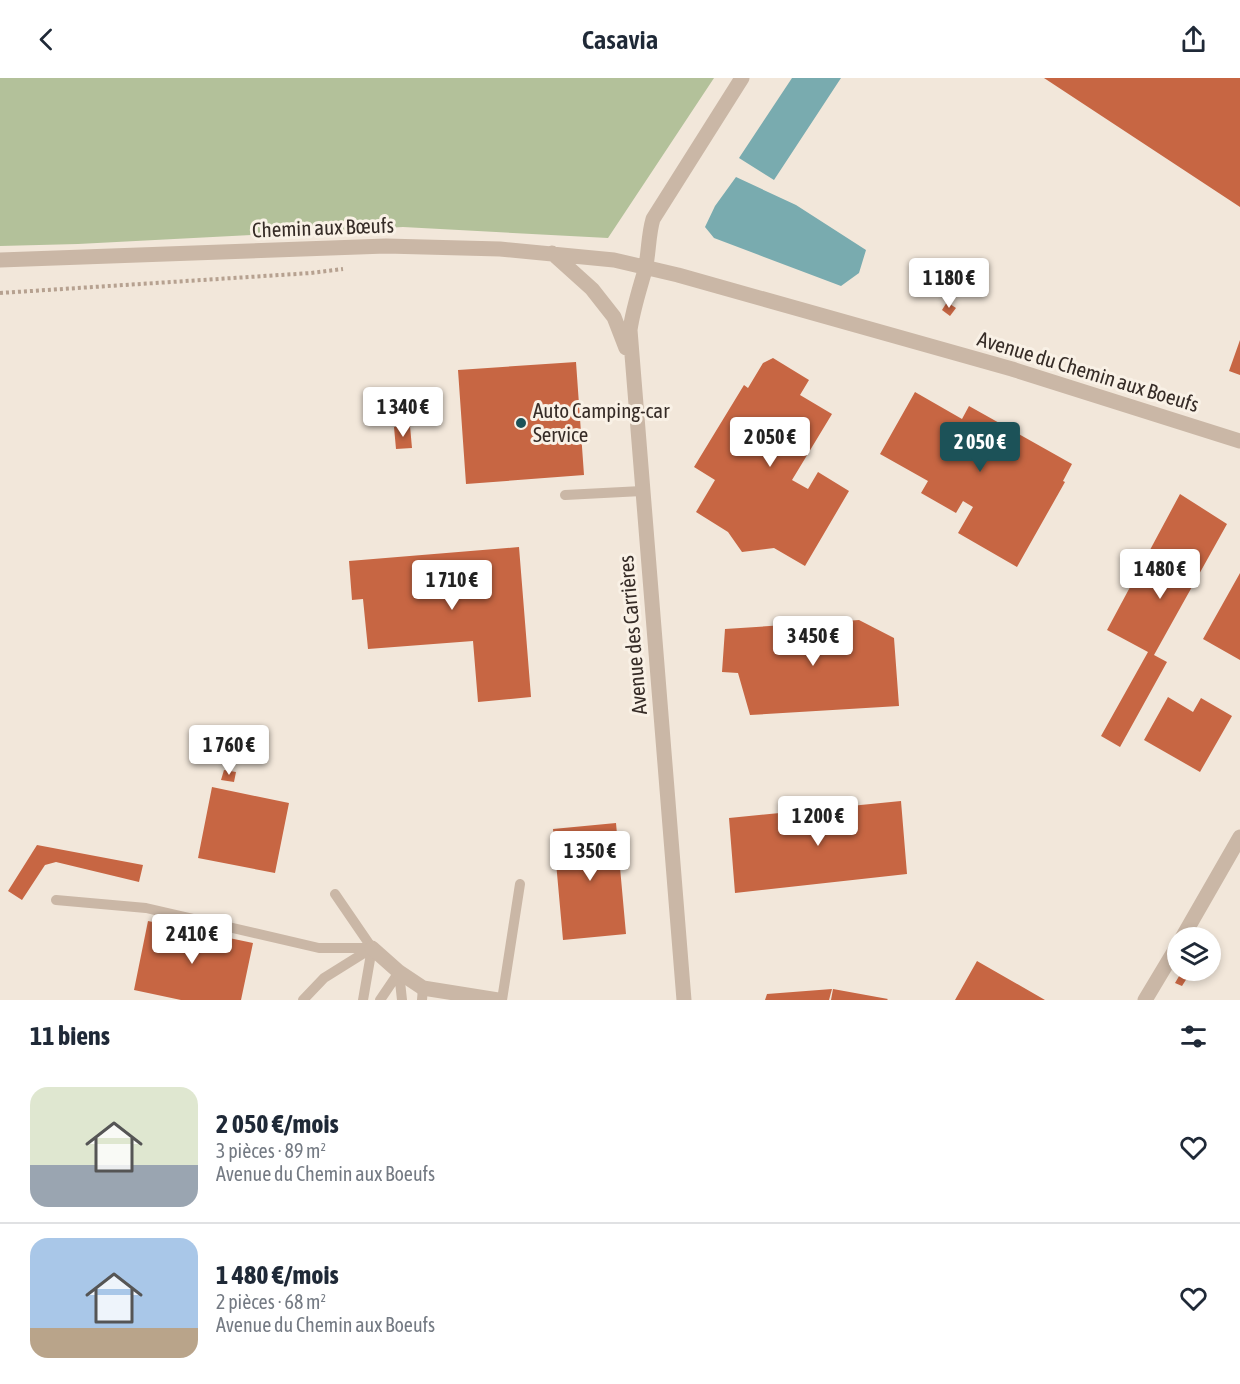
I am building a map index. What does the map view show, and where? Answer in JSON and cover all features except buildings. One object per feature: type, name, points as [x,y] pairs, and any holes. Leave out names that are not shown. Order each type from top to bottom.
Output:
[{"type":"street","name":"Avenue des Carrières","points":[[684,1000],[630,330],[634,301],[646,268],[648,234],[653,219],[742,78]]},
{"type":"street","name":"Chemin aux Bœufs","points":[[0,260],[357,246],[552,253],[614,260],[646,268]]},
{"type":"street","points":[[552,253],[592,289],[614,317],[632,362]]},
{"type":"street","name":"Avenue du Chemin aux Boeufs","points":[[646,268],[1012,369],[1240,441]]},
{"type":"street","points":[[1188,927],[1240,837]]},
{"type":"street","points":[[372,948],[423,994],[500,1000]]},
{"type":"street","points":[[1145,1000],[1167,963]]},
{"type":"lane","points":[[565,495],[642,491]]},
{"type":"lane","points":[[500,1000],[520,884]]},
{"type":"lane","points":[[335,894],[372,948],[363,1000]]},
{"type":"lane","points":[[56,900],[146,908],[319,948],[372,948]]},
{"type":"lane","points":[[303,1000],[324,978],[372,948]]},
{"type":"lane","points":[[380,1000],[399,972]]},
{"type":"lane","points":[[399,972],[402,1000]]},
{"type":"path","points":[[0,293],[311,273],[348,268],[357,246]]},
{"type":"green space","points":[[0,78],[714,78],[608,238],[403,227],[0,246]]},
{"type":"water","points":[[792,78],[841,78],[774,180],[739,158]]},
{"type":"water","points":[[736,177],[796,205],[866,250],[859,273],[841,286],[714,238],[705,227],[715,206]]},
{"type":"place","name":"Auto Camping-car Service","points":[[521,423]]}]
